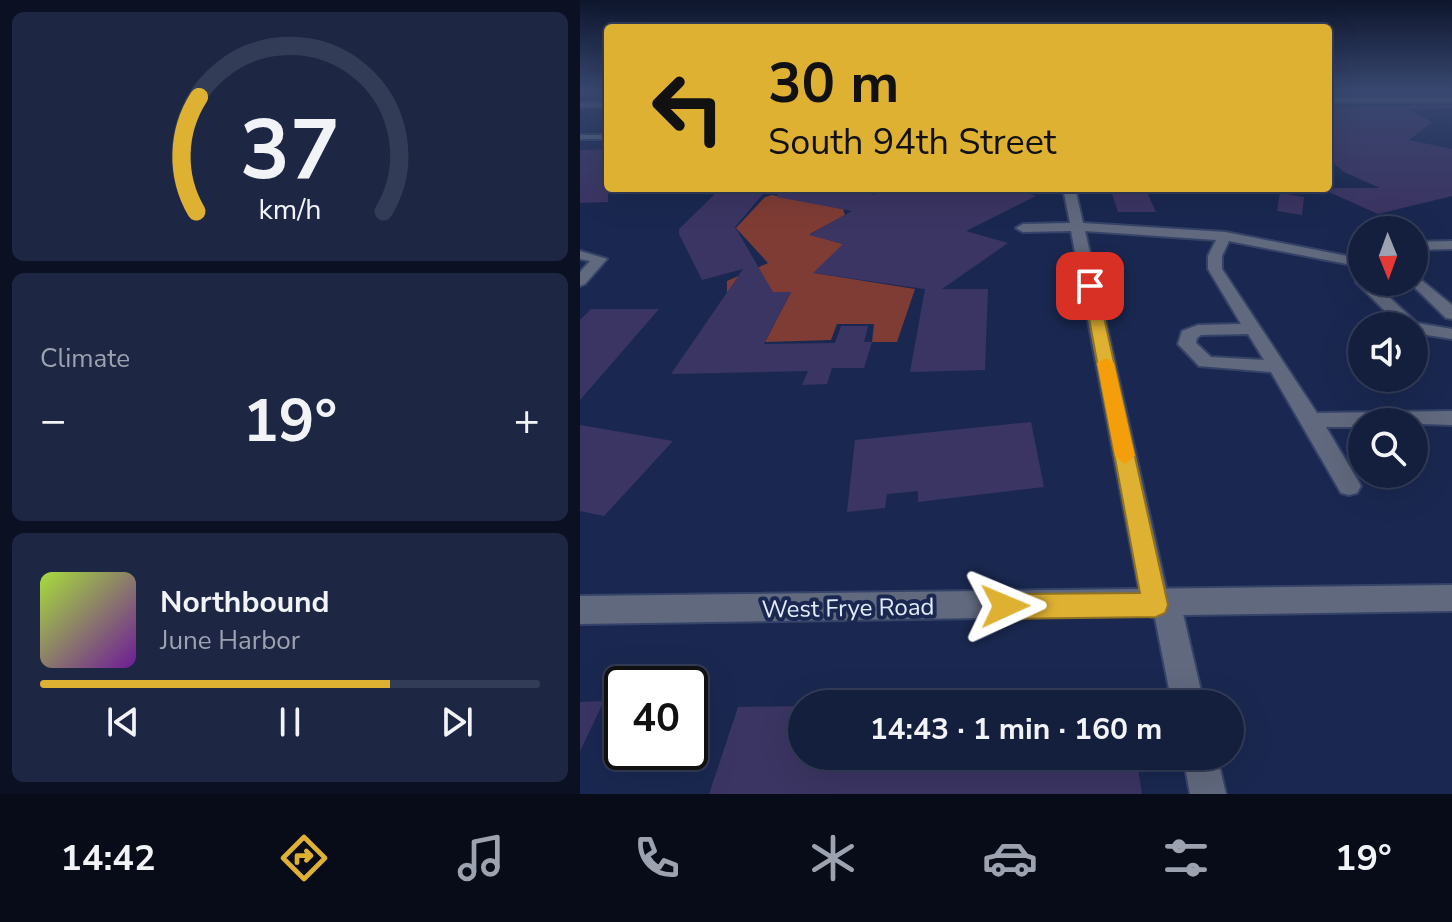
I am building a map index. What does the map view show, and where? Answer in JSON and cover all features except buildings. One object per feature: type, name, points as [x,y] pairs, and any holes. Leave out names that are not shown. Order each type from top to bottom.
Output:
[{"type":"street","points":[[1070,192],[1161,605],[1184,690]]},
{"type":"street","points":[[1023,228],[1078,227],[1225,236],[1348,260]]},
{"type":"street","points":[[1225,236],[1215,256],[1215,269],[1348,484]]},
{"type":"street","points":[[1428,246],[1452,245]]},
{"type":"street","points":[[580,255],[600,259],[580,281]]},
{"type":"street","points":[[1428,292],[1452,314]]},
{"type":"street","points":[[1379,296],[1396,312]]},
{"type":"street","points":[[1254,329],[1198,330],[1188,335],[1187,344],[1196,356],[1206,362],[1278,367]]},
{"type":"street","points":[[1428,330],[1452,334]]},
{"type":"street","points":[[1311,420],[1452,418]]},
{"type":"street","name":"West Frye Road","points":[[580,610],[1161,605],[1452,598]]},
{"type":"street","points":[[1203,770],[1208,794]]},
{"type":"lane","points":[[580,137],[604,137]]},
{"type":"shaded area","points":[[772,195],[843,209],[845,215],[810,234],[846,245],[814,273],[915,289],[897,342],[872,342],[874,324],[837,324],[831,340],[765,342],[791,292],[727,292],[727,281],[768,263],[736,228],[765,197]]},
{"type":"slow traffic","points":[[1106,363],[1125,456]]},
{"type":"route","points":[[1005,606],[1156,605],[1090,286]]}]
